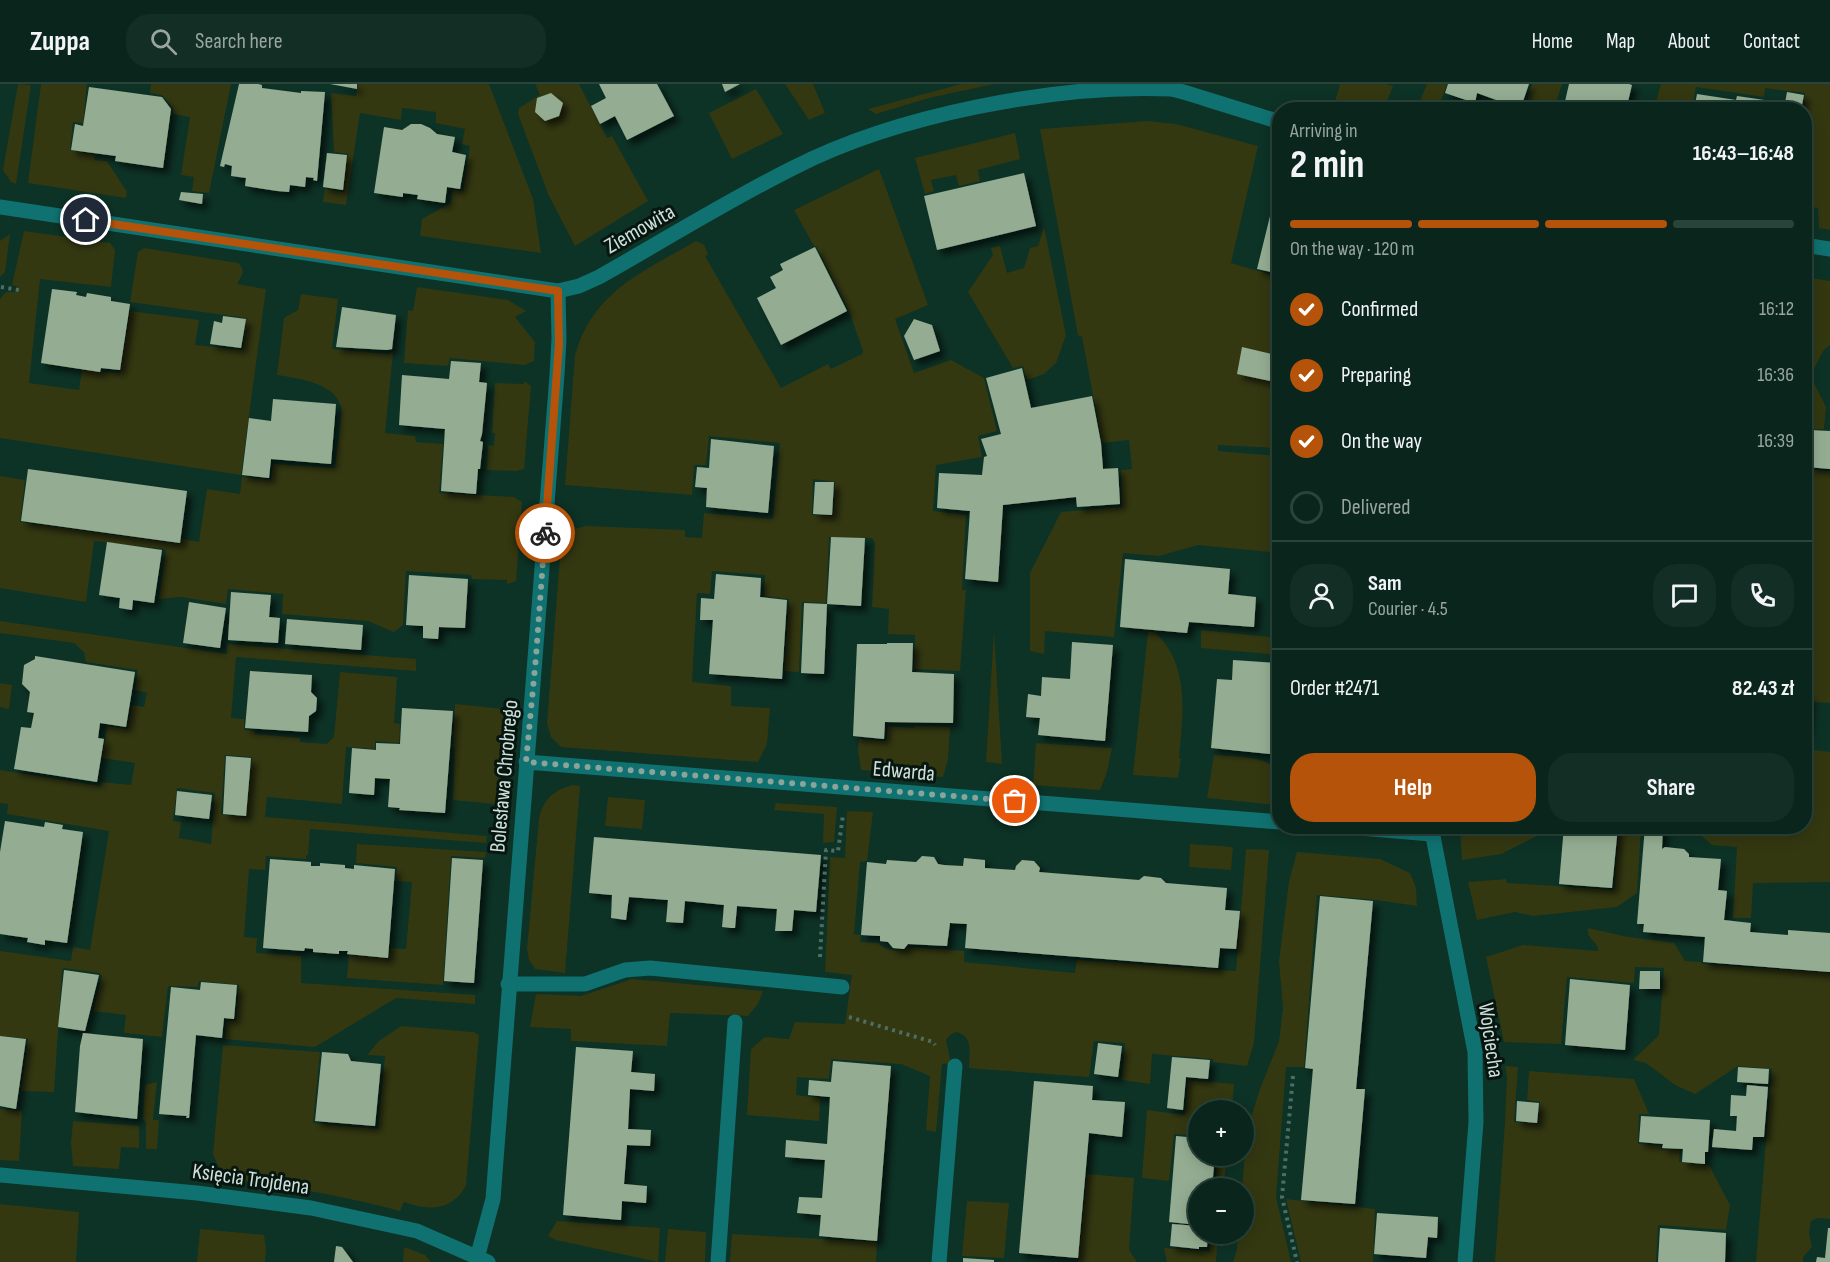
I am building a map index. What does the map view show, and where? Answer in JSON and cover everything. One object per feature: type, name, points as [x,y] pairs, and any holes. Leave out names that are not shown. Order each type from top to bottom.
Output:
[{"type":"street","name":"Ziemowita","points":[[0,207],[558,291],[579,286],[599,277],[794,167],[886,130],[943,112],[1025,95],[1095,87],[1174,87],[1272,119]]},
{"type":"street","points":[[1812,246],[1830,249]]},
{"type":"street","name":"Bolesława Chrobrego","points":[[481,1260],[493,1199],[558,365],[558,291]]},
{"type":"street","name":"Edwarda","points":[[526,762],[1272,821]]},
{"type":"street","name":"Wojciecha","points":[[1432,834],[1475,1052],[1476,1122],[1465,1262]]},
{"type":"street","points":[[508,984],[585,984],[625,970],[650,968],[842,987]]},
{"type":"street","points":[[718,1262],[735,1022]]},
{"type":"street","points":[[939,1262],[955,1066]]},
{"type":"street","name":"Księcia Trojdena","points":[[0,1175],[197,1193],[311,1208],[417,1231],[481,1260]]},
{"type":"path","points":[[1,287],[19,290]]},
{"type":"path","points":[[818,984],[826,850],[838,851],[846,788]]},
{"type":"path","points":[[842,987],[847,1016],[933,1042],[943,1060],[955,1066]]},
{"type":"path","points":[[1293,1076],[1282,1197],[1297,1262]]},
{"type":"green space","points":[[18,84],[31,85],[16,184],[11,182],[3,170]]},
{"type":"green space","points":[[41,84],[87,84],[83,123],[73,122],[70,150],[95,155],[94,160],[107,161],[127,192],[126,198],[28,183]]},
{"type":"green space","points":[[151,84],[231,84],[209,193],[192,191],[194,177],[181,175],[190,117],[173,114],[173,108],[162,95],[150,93]]},
{"type":"green space","points":[[358,84],[489,84],[533,199],[541,253],[420,236],[422,219],[451,203],[452,190],[463,191],[470,146],[462,144],[465,129],[436,123],[436,112],[402,108],[401,120],[360,113],[346,205],[323,202],[325,189],[344,192],[348,154],[334,152],[331,93],[356,96]]},
{"type":"green space","points":[[535,84],[579,84],[607,138],[612,136],[648,201],[575,246],[548,194],[518,114],[519,108],[540,95]]},
{"type":"green space","points":[[785,84],[813,84],[825,113],[809,120]]},
{"type":"green space","points":[[961,84],[994,84],[929,98],[876,114],[868,109]]},
{"type":"green space","points":[[1340,84],[1393,86],[1387,102],[1335,102]]},
{"type":"green space","points":[[1427,84],[1447,84],[1441,102],[1420,102]]},
{"type":"green space","points":[[1532,84],[1562,84],[1556,102],[1526,102]]},
{"type":"green space","points":[[1661,84],[1830,84],[1830,230],[1819,228],[1818,208],[1812,207],[1812,102],[1804,102],[1805,93],[1765,88],[1764,97],[1696,87],[1693,102],[1656,102]]},
{"type":"green space","points":[[756,89],[783,134],[732,159],[709,113]]},
{"type":"green space","points":[[1148,121],[1176,124],[1258,146],[1231,263],[1272,275],[1272,448],[1218,445],[1218,451],[1272,455],[1272,552],[1198,545],[1159,556],[1123,553],[1114,637],[1045,631],[1044,654],[1030,651],[1030,573],[1061,512],[1122,507],[1121,470],[1132,469],[1129,440],[1102,443],[1082,337],[1078,335],[1040,129]]},
{"type":"green space","points":[[1015,133],[1020,159],[978,170],[980,181],[959,186],[956,175],[931,180],[934,191],[925,194],[915,158]]},
{"type":"green space","points":[[879,169],[928,305],[895,319],[914,373],[951,360],[984,378],[997,431],[978,436],[982,457],[936,465],[933,511],[966,515],[962,590],[966,590],[960,671],[914,669],[915,635],[888,634],[889,609],[872,607],[875,543],[872,538],[829,537],[826,603],[802,602],[799,672],[784,671],[789,599],[764,596],[765,575],[712,571],[710,594],[697,593],[692,682],[731,686],[731,706],[770,708],[767,744],[758,762],[561,747],[551,737],[547,723],[562,532],[586,526],[685,530],[685,537],[702,538],[704,513],[773,519],[780,443],[709,436],[706,465],[694,465],[692,495],[565,485],[575,355],[583,333],[607,299],[622,286],[696,241],[704,245],[708,254],[705,256],[781,388],[828,364],[831,369],[862,354],[863,351],[849,311],[816,246],[794,210]],"holes":[[[813,479],[835,482],[833,516],[812,515]]]},
{"type":"green space","points":[[1044,227],[1066,335],[1056,363],[1044,374],[1027,380],[1023,366],[1013,368],[968,292],[993,255],[991,248],[1000,246],[1007,273],[1024,268],[1030,248],[1038,246]]},
{"type":"green space","points":[[24,231],[110,243],[115,250],[111,287],[40,279],[29,383],[79,390],[82,370],[120,373],[130,311],[199,320],[195,345],[243,350],[246,318],[130,302],[138,252],[144,248],[238,263],[243,271],[237,284],[266,289],[241,475],[0,438],[0,299],[6,292],[18,292],[19,287],[12,285]]},
{"type":"green space","points":[[10,234],[5,272],[0,277],[0,241]]},
{"type":"green space","points":[[1812,278],[1830,281],[1830,345],[1823,351],[1813,371],[1814,383],[1826,407],[1824,429],[1812,429]]},
{"type":"green space","points":[[417,287],[508,300],[526,311],[515,317],[535,342],[534,361],[525,365],[450,358],[448,366],[404,363],[408,310],[413,311]]},
{"type":"green space","points":[[301,294],[338,299],[332,349],[388,354],[393,352],[385,433],[415,436],[416,442],[443,444],[439,493],[514,497],[522,502],[516,581],[507,584],[507,580],[472,579],[471,575],[406,571],[403,625],[394,632],[368,621],[282,614],[283,594],[228,589],[226,604],[181,597],[159,599],[166,551],[94,541],[86,602],[0,588],[0,476],[25,480],[20,522],[180,544],[182,539],[199,542],[207,489],[240,494],[242,477],[271,480],[273,464],[335,468],[341,412],[338,399],[332,392],[314,383],[277,375],[284,318],[298,310]]},
{"type":"green space","points":[[524,381],[531,386],[524,469],[487,470],[488,445],[494,446],[495,433],[492,433],[495,383],[524,384]]},
{"type":"green space","points":[[1812,469],[1830,471],[1830,703],[1813,702],[1814,693],[1812,693]]},
{"type":"green space","points":[[0,621],[227,654],[227,644],[416,659],[416,671],[236,657],[231,718],[244,719],[244,730],[254,731],[255,734],[300,738],[300,742],[327,744],[334,737],[340,672],[397,677],[394,723],[400,724],[399,743],[375,741],[375,749],[346,747],[342,804],[267,797],[265,817],[487,836],[486,843],[310,829],[306,859],[266,856],[265,870],[249,869],[244,937],[257,938],[256,953],[301,956],[301,983],[475,995],[475,1004],[396,998],[315,1047],[225,1039],[226,1021],[236,1021],[239,985],[199,981],[198,987],[168,986],[162,1037],[124,1033],[126,1015],[93,1011],[102,976],[99,973],[64,968],[62,970],[54,1092],[21,1091],[28,1039],[0,1036],[0,951],[71,961],[73,947],[90,950],[109,831],[7,814],[8,804],[0,803],[0,770],[100,786],[101,782],[131,785],[135,763],[102,758],[107,726],[128,729],[132,705],[144,707],[147,693],[135,690],[138,670],[86,662],[84,652],[74,643],[0,633]],"holes":[[[225,755],[252,757],[246,818],[221,814]],[[177,788],[215,793],[211,844],[179,838],[181,822],[173,821]]]},
{"type":"green space","points":[[1201,630],[1272,637],[1272,654],[1201,648]]},
{"type":"green space","points":[[994,631],[1002,764],[986,762]]},
{"type":"green space","points":[[1148,632],[1155,632],[1170,651],[1176,663],[1182,690],[1179,758],[1181,759],[1178,778],[1133,775]]},
{"type":"green space","points":[[0,683],[12,685],[9,709],[0,707]]},
{"type":"green space","points":[[455,704],[505,709],[498,802],[495,804],[453,800]]},
{"type":"green space","points":[[888,726],[950,727],[948,759],[943,777],[861,770],[859,739],[886,741]]},
{"type":"green space","points":[[1036,743],[1112,748],[1100,790],[1033,785]]},
{"type":"green space","points":[[1812,750],[1830,752],[1830,882],[1753,883],[1751,918],[1733,918],[1737,847],[1712,845],[1700,834],[1812,834]]},
{"type":"green space","points":[[1214,755],[1257,759],[1272,765],[1272,804],[1207,798]]},
{"type":"green space","points":[[573,785],[580,786],[565,973],[535,969],[529,960],[527,949],[539,819],[543,806],[550,796]]},
{"type":"green space","points":[[608,797],[645,800],[642,829],[605,826]]},
{"type":"green space","points":[[776,803],[837,807],[834,842],[823,843],[824,814],[774,810]]},
{"type":"green space","points":[[847,811],[873,812],[867,861],[860,862],[854,934],[861,935],[860,942],[878,943],[893,950],[910,947],[964,951],[964,962],[1075,973],[1077,960],[1236,971],[1246,849],[1269,850],[1254,1043],[1247,1066],[1213,1062],[1213,1059],[1152,1054],[1150,1084],[1122,1080],[1125,1043],[1094,1041],[1089,1077],[969,1068],[968,1041],[962,1034],[956,1032],[946,1040],[951,1063],[942,1064],[936,1132],[926,1130],[930,1076],[901,1064],[831,1059],[829,1079],[797,1077],[796,1095],[820,1098],[819,1121],[747,1115],[751,1049],[765,1037],[789,1039],[795,1022],[845,1024],[852,975],[825,972],[830,857],[845,858]]},
{"type":"green space","points":[[1460,834],[1541,834],[1501,854],[1462,860]]},
{"type":"green space","points":[[1618,834],[1641,834],[1637,893],[1617,907],[1533,916],[1515,912],[1477,920],[1468,882],[1506,879],[1507,883],[1614,890]]},
{"type":"green space","points":[[357,844],[486,852],[485,858],[451,856],[443,985],[347,978],[349,955],[389,959],[391,948],[406,949],[412,882],[396,881],[397,867],[356,863]]},
{"type":"green space","points":[[1190,844],[1233,847],[1231,870],[1189,867]]},
{"type":"green space","points":[[1297,852],[1380,859],[1410,873],[1416,888],[1417,906],[1317,895],[1304,1067],[1286,1067],[1276,1197],[1291,1262],[1233,1262],[1237,1244],[1254,1244],[1254,1178],[1243,1178],[1244,1166],[1254,1166],[1254,1108],[1279,1041],[1283,1008],[1279,961],[1289,881]]},
{"type":"green space","points":[[1588,928],[1628,937],[1674,943],[1685,961],[1830,973],[1830,1219],[1818,1218],[1811,1221],[1809,1233],[1812,1247],[1803,1257],[1803,1262],[1756,1262],[1772,1069],[1738,1066],[1695,1094],[1675,1085],[1646,1063],[1633,1060],[1659,1035],[1664,968],[1635,967],[1634,983],[1567,977],[1561,1044],[1504,1042],[1486,957],[1523,945],[1598,951],[1588,935]]},
{"type":"green space","points":[[632,979],[763,991],[758,1004],[748,1016],[670,1013],[667,1046],[571,1041],[571,1029],[530,1027],[536,994],[581,996]]},
{"type":"green space","points":[[401,1026],[472,1031],[479,1035],[466,1185],[461,1194],[439,1207],[422,1207],[404,1202],[400,1211],[312,1192],[224,1179],[213,1154],[223,1045],[320,1052],[313,1123],[378,1129],[385,1056],[367,1055],[379,1041]]},
{"type":"green space","points":[[1505,1066],[1518,1067],[1514,1122],[1538,1124],[1540,1102],[1527,1100],[1529,1071],[1634,1079],[1649,1114],[1639,1114],[1638,1144],[1661,1145],[1661,1149],[1680,1150],[1679,1162],[1709,1165],[1730,1205],[1726,1230],[1658,1225],[1656,1262],[1495,1262],[1505,1122],[1507,1077]]},
{"type":"green space","points":[[1188,1080],[1234,1084],[1233,1100],[1188,1100],[1188,1135],[1174,1134],[1169,1181],[1142,1178],[1147,1110],[1185,1115]]},
{"type":"green space","points":[[157,1082],[153,1120],[159,1120],[157,1149],[146,1149],[146,1123],[143,1119],[145,1085]]},
{"type":"green space","points":[[0,1109],[22,1111],[19,1161],[0,1160]]},
{"type":"green space","points":[[73,1121],[139,1126],[139,1148],[121,1147],[119,1169],[73,1166],[71,1143]]},
{"type":"green space","points":[[1217,1166],[1226,1166],[1224,1178],[1216,1178]]},
{"type":"green space","points":[[1087,1174],[1134,1178],[1129,1250],[1137,1262],[1078,1262]]},
{"type":"green space","points":[[1286,1199],[1375,1209],[1373,1262],[1301,1262]]},
{"type":"green space","points":[[967,1201],[1009,1203],[1004,1258],[962,1256]]},
{"type":"green space","points":[[0,1204],[79,1212],[76,1262],[0,1262]]},
{"type":"green space","points":[[557,1221],[660,1228],[658,1262],[556,1240],[548,1236]]},
{"type":"green space","points":[[200,1229],[264,1235],[265,1262],[197,1262]]},
{"type":"green space","points":[[668,1229],[706,1232],[705,1262],[665,1262]]},
{"type":"green space","points":[[732,1234],[877,1242],[876,1262],[730,1262]]},
{"type":"green space","points":[[1210,1244],[1217,1244],[1216,1262],[1167,1262],[1164,1248],[1209,1251]]},
{"type":"green space","points":[[404,1247],[425,1255],[431,1262],[403,1262]]},
{"type":"building","points":[[239,84],[258,84],[262,85],[262,88],[301,93],[301,91],[325,92],[317,181],[306,177],[305,187],[290,185],[289,192],[277,191],[245,186],[246,178],[231,176],[232,166],[225,164],[224,167],[220,166]]},
{"type":"building","points":[[330,84],[357,84],[357,89]]},
{"type":"building","points":[[599,84],[657,84],[674,116],[627,140],[615,116],[600,124],[591,106],[606,98]]},
{"type":"building","points":[[722,84],[740,84],[725,92]]},
{"type":"building","points":[[1448,84],[1529,84],[1523,102],[1499,102],[1477,93],[1475,102],[1472,102],[1445,93]]},
{"type":"building","points":[[1569,84],[1632,85],[1628,102],[1565,102]]},
{"type":"building","points":[[89,87],[162,97],[171,109],[163,168],[115,161],[116,156],[71,150],[75,124],[83,126]]},
{"type":"building","points":[[1787,92],[1804,95],[1803,102],[1785,102]]},
{"type":"building","points":[[551,93],[563,103],[559,116],[545,121],[535,112],[537,98]]},
{"type":"building","points":[[1697,94],[1736,100],[1737,96],[1778,102],[1696,102]]},
{"type":"building","points":[[411,124],[421,124],[437,134],[455,137],[452,152],[466,155],[460,189],[447,187],[445,203],[417,199],[418,195],[403,193],[403,197],[374,193],[384,127],[402,130]]},
{"type":"building","points":[[327,153],[347,155],[343,190],[323,187]]},
{"type":"building","points":[[1024,173],[1036,226],[937,250],[924,196]]},
{"type":"building","points":[[181,192],[203,194],[202,204],[179,200]]},
{"type":"building","points":[[1272,208],[1272,272],[1257,269]]},
{"type":"building","points":[[815,247],[847,311],[781,345],[757,298],[776,288],[770,277],[783,270],[780,264]]},
{"type":"building","points":[[52,289],[77,292],[76,295],[86,297],[87,293],[111,297],[111,301],[130,304],[120,370],[101,368],[100,372],[41,363]]},
{"type":"building","points":[[342,307],[396,315],[392,349],[336,347]]},
{"type":"building","points":[[223,316],[246,319],[241,348],[210,344],[214,321],[222,323]]},
{"type":"building","points":[[914,319],[932,325],[940,351],[914,360],[904,336]]},
{"type":"building","points":[[1242,347],[1272,354],[1272,381],[1237,374]]},
{"type":"building","points":[[451,361],[481,363],[479,382],[487,383],[480,441],[483,442],[476,494],[441,491],[445,429],[399,425],[402,375],[449,379]]},
{"type":"building","points":[[1022,368],[1031,408],[1092,396],[1101,443],[1103,469],[1118,468],[1120,504],[1077,507],[1076,497],[1003,505],[998,582],[965,579],[970,511],[937,508],[939,473],[982,475],[984,457],[987,456],[981,439],[1001,434],[986,378]]},
{"type":"building","points":[[273,399],[336,404],[331,464],[271,459],[269,478],[242,475],[249,418],[271,421]]},
{"type":"building","points":[[1812,430],[1830,431],[1830,469],[1812,467]]},
{"type":"building","points":[[711,439],[774,446],[768,513],[706,507],[707,488],[695,487],[697,467],[709,468]]},
{"type":"building","points":[[28,469],[187,491],[180,543],[21,521]]},
{"type":"building","points":[[815,482],[834,482],[832,515],[813,514]]},
{"type":"building","points":[[831,537],[865,538],[861,606],[827,604]]},
{"type":"building","points":[[107,542],[162,550],[154,603],[133,600],[132,610],[119,608],[120,598],[99,595]]},
{"type":"building","points":[[1125,559],[1230,569],[1228,594],[1256,597],[1254,627],[1189,622],[1187,633],[1120,627]]},
{"type":"building","points":[[716,574],[761,578],[760,597],[787,600],[782,679],[709,674],[713,620],[700,620],[701,598],[714,599]]},
{"type":"building","points":[[409,575],[468,579],[465,628],[439,627],[438,639],[423,638],[423,626],[406,625]]},
{"type":"building","points":[[231,592],[271,595],[269,617],[280,618],[278,643],[228,640]]},
{"type":"building","points":[[189,602],[226,608],[220,648],[183,643]]},
{"type":"building","points":[[804,603],[827,604],[824,674],[801,673]]},
{"type":"building","points":[[287,619],[363,625],[361,650],[285,644]]},
{"type":"building","points":[[1072,642],[1113,645],[1105,741],[1038,735],[1040,718],[1026,717],[1028,694],[1041,696],[1042,677],[1070,679]]},
{"type":"building","points":[[913,643],[912,672],[954,674],[953,723],[885,722],[884,739],[853,736],[857,644]]},
{"type":"building","points":[[35,656],[135,672],[126,727],[100,723],[98,738],[104,739],[97,782],[14,769],[21,727],[31,728],[34,713],[27,712],[30,692],[22,684],[24,665],[35,659]]},
{"type":"building","points":[[1233,660],[1272,663],[1272,754],[1211,748],[1217,679],[1232,680]]},
{"type":"building","points":[[250,671],[312,675],[311,692],[317,698],[316,711],[309,716],[308,732],[245,728]]},
{"type":"building","points":[[402,708],[453,711],[445,813],[399,810],[400,808],[388,807],[390,779],[375,778],[374,795],[349,793],[352,748],[376,750],[376,743],[400,744]]},
{"type":"building","points":[[226,756],[251,758],[246,816],[223,814]]},
{"type":"building","points":[[177,791],[212,795],[209,819],[175,815]]},
{"type":"building","points":[[5,821],[44,827],[45,822],[63,825],[62,829],[83,832],[67,943],[45,940],[45,945],[27,942],[28,938],[0,934],[0,852]]},
{"type":"building","points":[[1563,834],[1617,834],[1612,888],[1559,884]]},
{"type":"building","points":[[1644,834],[1663,834],[1662,849],[1665,847],[1684,849],[1689,857],[1721,859],[1718,890],[1727,891],[1724,920],[1751,923],[1750,932],[1788,935],[1788,930],[1830,933],[1830,972],[1703,962],[1705,937],[1643,932],[1644,924],[1637,924]]},
{"type":"building","points":[[594,837],[821,855],[816,912],[794,910],[792,931],[775,931],[777,909],[737,906],[735,928],[731,928],[722,927],[724,905],[685,901],[683,923],[666,922],[668,900],[629,897],[626,920],[611,918],[612,895],[589,893]]},
{"type":"building","points":[[922,856],[934,857],[938,864],[944,865],[963,866],[964,858],[985,860],[985,868],[1015,870],[1022,860],[1034,861],[1040,868],[1039,872],[1139,880],[1144,876],[1161,878],[1166,883],[1227,888],[1225,910],[1240,911],[1236,949],[1220,948],[1218,968],[965,948],[967,924],[950,923],[947,946],[908,944],[904,949],[893,948],[888,942],[880,941],[880,936],[861,935],[867,862],[886,864],[887,860],[916,862]]},
{"type":"building","points":[[452,858],[483,860],[474,983],[444,981]]},
{"type":"building","points":[[270,859],[311,862],[311,866],[320,866],[320,863],[345,865],[345,868],[354,869],[354,865],[395,869],[388,958],[347,954],[348,951],[339,951],[339,954],[313,952],[313,949],[305,948],[304,951],[263,948]]},
{"type":"building","points":[[1320,896],[1373,901],[1356,1089],[1365,1089],[1355,1204],[1301,1200],[1313,1069],[1305,1068]]},
{"type":"building","points":[[64,970],[99,975],[85,1031],[58,1027]]},
{"type":"building","points":[[1640,971],[1660,971],[1660,989],[1639,989]]},
{"type":"building","points":[[1570,979],[1630,985],[1625,1050],[1565,1045]]},
{"type":"building","points":[[201,982],[237,985],[234,1019],[224,1018],[222,1038],[196,1035],[189,1118],[159,1114],[171,987],[200,990]]},
{"type":"building","points":[[83,1033],[143,1039],[137,1119],[75,1112]]},
{"type":"building","points":[[0,1036],[26,1039],[16,1109],[0,1106]]},
{"type":"building","points":[[1098,1043],[1122,1046],[1118,1077],[1094,1074]]},
{"type":"building","points":[[576,1047],[633,1051],[631,1072],[655,1074],[654,1091],[630,1089],[628,1129],[651,1130],[650,1146],[627,1145],[624,1184],[647,1186],[646,1203],[622,1201],[621,1220],[563,1215]]},
{"type":"building","points":[[322,1052],[348,1054],[351,1061],[381,1064],[375,1126],[315,1121]]},
{"type":"building","points":[[1172,1057],[1210,1060],[1208,1079],[1186,1077],[1183,1110],[1167,1108]]},
{"type":"building","points":[[833,1061],[891,1066],[877,1241],[819,1236],[821,1215],[797,1213],[799,1197],[822,1198],[825,1160],[785,1157],[786,1140],[827,1144],[830,1097],[808,1095],[809,1080],[831,1082]]},
{"type":"building","points":[[1738,1067],[1769,1069],[1768,1084],[1737,1082]]},
{"type":"building","points":[[1034,1081],[1093,1086],[1092,1100],[1125,1102],[1122,1137],[1089,1133],[1078,1258],[1019,1253]]},
{"type":"building","points":[[1747,1085],[1768,1087],[1764,1137],[1753,1137],[1752,1150],[1712,1147],[1714,1129],[1736,1131],[1737,1116],[1730,1116],[1731,1095],[1746,1096]]},
{"type":"building","points":[[1517,1101],[1539,1103],[1537,1123],[1516,1121]]},
{"type":"building","points":[[1641,1116],[1710,1120],[1705,1164],[1682,1162],[1683,1149],[1662,1148],[1663,1144],[1639,1142]]},
{"type":"building","points":[[1176,1136],[1188,1137],[1188,1166],[1214,1166],[1213,1178],[1188,1178],[1188,1224],[1169,1222]]},
{"type":"building","points":[[1377,1213],[1438,1217],[1437,1238],[1428,1237],[1426,1258],[1374,1254]]},
{"type":"building","points":[[1172,1224],[1188,1225],[1188,1244],[1207,1244],[1207,1247],[1199,1247],[1199,1249],[1170,1246]]},
{"type":"building","points":[[1660,1228],[1726,1233],[1725,1262],[1658,1262]]},
{"type":"building","points":[[1828,1228],[1830,1228],[1830,1262],[1816,1262],[1817,1257],[1825,1258]]},
{"type":"building","points":[[336,1246],[342,1247],[353,1262],[334,1262]]},
{"type":"building","points":[[963,1258],[994,1260],[994,1262],[963,1262]]},
{"type":"way so far","points":[[545,533],[526,762],[1015,801]]},
{"type":"route","points":[[86,220],[558,291],[559,344],[545,533]]}]
